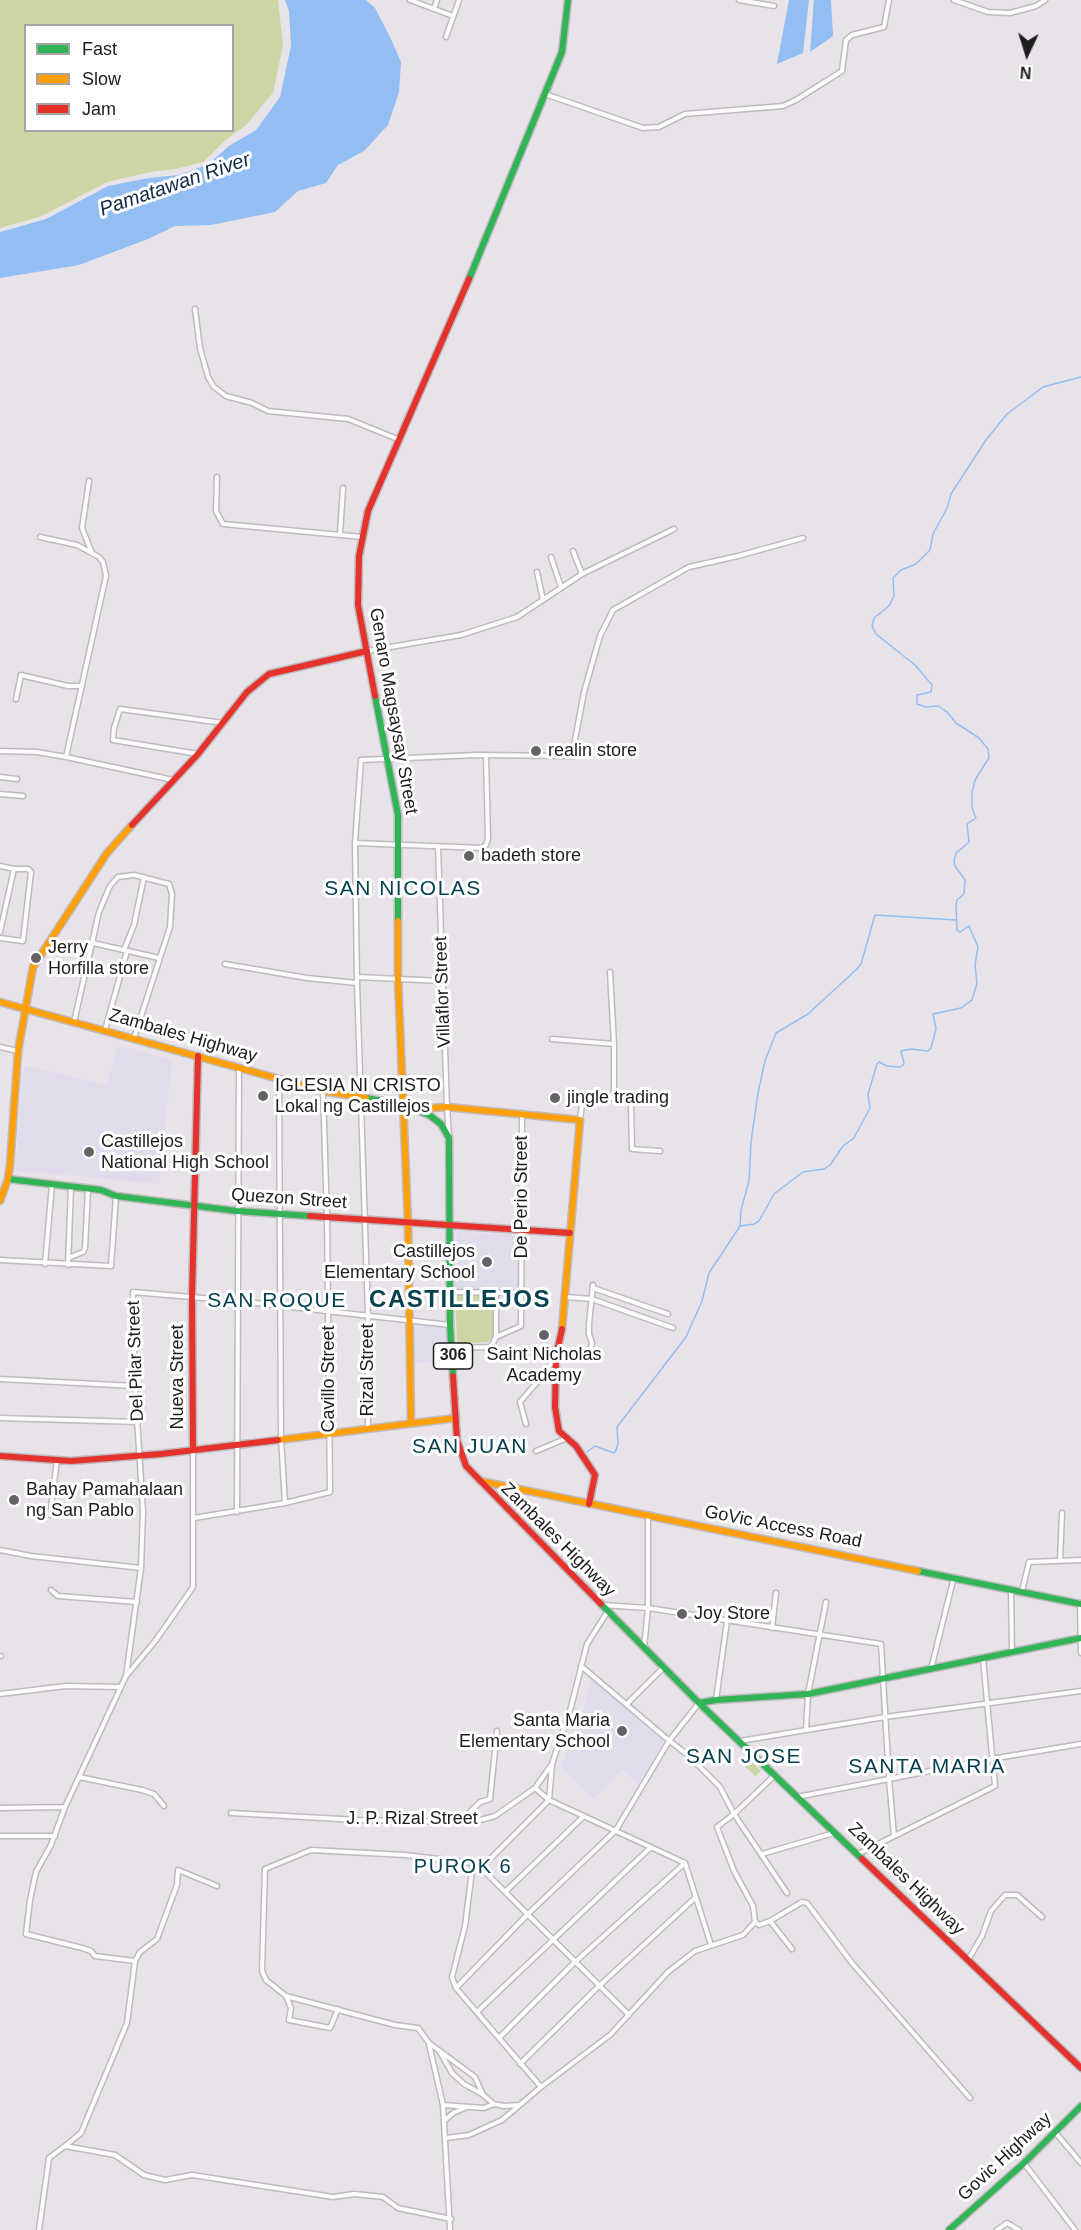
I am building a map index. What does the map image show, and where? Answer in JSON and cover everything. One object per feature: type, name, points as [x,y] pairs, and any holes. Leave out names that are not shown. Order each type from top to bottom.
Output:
[{"type":"street","points":[[410,0],[453,16]]},
{"type":"street","points":[[434,9],[437,0]]},
{"type":"street","points":[[446,37],[459,0]]},
{"type":"street","name":"Genaro Magsaysay Street","points":[[411,1423],[408,1223],[398,979],[398,815],[358,605],[357,572],[368,511],[401,440],[545,94],[565,39],[568,0]]},
{"type":"street","points":[[739,0],[774,6]]},
{"type":"street","points":[[545,94],[643,128],[659,127],[685,114],[783,106],[842,71],[846,40],[852,35],[884,27],[889,0]]},
{"type":"street","points":[[954,0],[988,12],[1010,13],[1036,6],[1045,0]]},
{"type":"street","points":[[195,309],[200,348],[208,377],[214,387],[226,396],[252,403],[268,411],[348,418],[401,440]]},
{"type":"street","points":[[217,477],[216,511],[223,524],[362,537]]},
{"type":"street","points":[[89,481],[82,528],[92,554]]},
{"type":"street","points":[[340,534],[343,488]]},
{"type":"street","points":[[0,1201],[8,1179],[18,1051],[33,967],[107,853],[198,754],[247,692],[269,674],[367,651],[461,635],[517,617],[582,574],[674,529]]},
{"type":"street","points":[[40,537],[77,544],[104,562],[106,576],[66,757]]},
{"type":"street","points":[[389,759],[486,755],[572,756],[584,692],[600,636],[613,610],[689,567],[803,538]]},
{"type":"street","points":[[573,551],[582,574]]},
{"type":"street","points":[[551,557],[561,587]]},
{"type":"street","points":[[537,572],[543,600]]},
{"type":"street","points":[[16,699],[21,675],[68,686],[82,686]]},
{"type":"street","points":[[198,754],[113,740],[120,709],[223,723]]},
{"type":"street","points":[[0,751],[37,752],[174,781]]},
{"type":"street","points":[[355,843],[482,848],[488,839],[486,755]]},
{"type":"street","name":"Rizal Street","points":[[368,1428],[368,1316],[359,1097],[355,843],[361,760],[389,759]]},
{"type":"street","points":[[0,777],[17,779]]},
{"type":"street","points":[[0,794],[23,796]]},
{"type":"street","name":"Villaflor Street","points":[[438,846],[449,1138]]},
{"type":"street","points":[[0,866],[28,869],[31,872],[23,941],[0,938]]},
{"type":"street","points":[[0,932],[14,869]]},
{"type":"street","points":[[74,1022],[99,912],[110,886],[118,877],[134,874],[169,884],[172,894],[170,927],[134,1038]]},
{"type":"street","points":[[105,1030],[134,925],[144,877]]},
{"type":"street","points":[[93,943],[159,958]]},
{"type":"street","points":[[225,964],[307,978],[442,981]]},
{"type":"street","points":[[610,972],[614,1098]]},
{"type":"street","name":"Zambales Highway","points":[[0,1002],[323,1091],[404,1105],[417,1109],[441,1124],[449,1138],[450,1325],[456,1418],[460,1452],[466,1466],[663,1668],[1081,2068]]},
{"type":"street","points":[[552,1040],[614,1044]]},
{"type":"street","points":[[0,1047],[18,1051]]},
{"type":"street","name":"Nueva Street","points":[[126,1676],[156,1640],[189,1596],[193,1587],[192,1297],[198,1056]]},
{"type":"street","points":[[237,1512],[239,1067]]},
{"type":"street","points":[[279,1078],[281,1438],[285,1503]]},
{"type":"street","name":"Cavillo Street","points":[[194,1518],[285,1503],[330,1492],[327,1217],[323,1091]]},
{"type":"street","points":[[589,1504],[595,1475],[576,1446],[559,1431],[556,1423],[554,1388],[556,1356],[562,1331],[583,1098],[614,1098],[628,1101],[631,1104],[632,1149],[660,1151]]},
{"type":"street","points":[[417,1109],[447,1107],[580,1120]]},
{"type":"street","name":"De Perio Street","points":[[496,1337],[520,1326],[522,1113]]},
{"type":"street","name":"Quezon Street","points":[[8,1179],[101,1190],[117,1196],[237,1211],[570,1233]]},
{"type":"street","points":[[45,1263],[52,1185]]},
{"type":"street","points":[[68,1265],[71,1187]]},
{"type":"street","points":[[68,1258],[83,1252],[85,1248],[88,1189]]},
{"type":"street","points":[[0,1260],[111,1266],[117,1196]]},
{"type":"street","points":[[590,1353],[592,1343],[589,1324],[593,1287],[668,1314]]},
{"type":"street","name":"Del Pilar Street","points":[[126,1676],[141,1568],[143,1512],[135,1386],[133,1292],[282,1305],[450,1325]]},
{"type":"street","points":[[450,1292],[521,1293]]},
{"type":"street","points":[[452,1348],[491,1347],[496,1337],[496,1293]]},
{"type":"street","points":[[564,1297],[592,1299],[673,1328]]},
{"type":"street","points":[[526,1424],[520,1402],[545,1373],[556,1356]]},
{"type":"street","points":[[0,1379],[135,1386]]},
{"type":"street","points":[[0,1418],[138,1422]]},
{"type":"street","points":[[0,1456],[71,1461],[193,1450],[456,1418]]},
{"type":"street","points":[[536,1451],[566,1439]]},
{"type":"street","points":[[51,1515],[57,1460]]},
{"type":"street","name":"GoVic Access Road","points":[[479,1480],[1080,1603]]},
{"type":"street","points":[[1060,1561],[1062,1513]]},
{"type":"street","points":[[644,1649],[648,1608],[648,1516]]},
{"type":"street","points":[[0,1550],[31,1556],[141,1568]]},
{"type":"street","points":[[1022,1592],[1029,1562],[1081,1560]]},
{"type":"street","points":[[931,1669],[955,1577]]},
{"type":"street","points":[[1011,1589],[1012,1653]]},
{"type":"street","points":[[51,1590],[58,1596],[137,1602]]},
{"type":"street","points":[[772,1628],[776,1593]]},
{"type":"street","points":[[806,1730],[808,1694],[826,1602]]},
{"type":"street","points":[[1080,1603],[1081,1653]]},
{"type":"street","points":[[601,1605],[648,1608],[881,1644],[894,1836]]},
{"type":"street","name":"J. P. Rizal Street","points":[[231,1813],[359,1820],[460,1822],[473,1822],[495,1816],[535,1788],[552,1764],[582,1665],[586,1644],[608,1611]]},
{"type":"street","points":[[716,1700],[727,1621]]},
{"type":"street","points":[[456,1988],[527,1915],[616,1830],[669,1741],[699,1703],[808,1694],[1080,1638]]},
{"type":"street","points":[[858,1854],[995,1786],[983,1659]]},
{"type":"street","points":[[582,1665],[689,1756],[720,1787],[734,1814],[787,1893]]},
{"type":"street","points":[[627,1704],[663,1668]]},
{"type":"street","points":[[126,1676],[65,1807],[55,1836],[36,1872],[26,1934],[82,1948],[91,1951],[95,1956],[135,1961]]},
{"type":"street","points":[[0,1694],[66,1686],[121,1688]]},
{"type":"street","points":[[739,1741],[885,1717],[1081,1691]]},
{"type":"street","points":[[460,1822],[480,1802],[490,1799],[497,1731]]},
{"type":"street","points":[[797,1797],[1081,1744]]},
{"type":"street","points":[[481,1868],[549,1800],[552,1764]]},
{"type":"street","points":[[755,1923],[753,1906],[734,1871],[717,1827],[775,1775]]},
{"type":"street","points":[[79,1777],[154,1794],[164,1806]]},
{"type":"street","points":[[535,1788],[549,1800],[685,1863],[711,1945]]},
{"type":"street","points":[[0,1808],[65,1807]]},
{"type":"street","points":[[505,1892],[584,1816]]},
{"type":"street","points":[[762,1854],[835,1832]]},
{"type":"street","points":[[0,1836],[55,1836]]},
{"type":"street","points":[[477,2012],[651,1847]]},
{"type":"street","points":[[338,2009],[330,2028],[289,2020],[291,2008],[285,1996],[266,1980],[262,1971],[265,1869],[311,1850],[405,1855],[472,1863],[481,1868],[628,2015]]},
{"type":"street","points":[[472,1863],[465,1926],[452,1977],[456,1988],[541,2087]]},
{"type":"street","points":[[499,2038],[575,1962],[685,1863]]},
{"type":"street","points":[[39,2230],[49,2158],[81,2133],[126,2023],[135,1961],[140,1952],[157,1938],[174,1896],[178,1870],[217,1886]]},
{"type":"street","points":[[968,1960],[982,1936],[991,1911],[1005,1895],[1017,1895],[1042,1917]]},
{"type":"street","points":[[520,2064],[599,1986],[696,1897]]},
{"type":"street","points":[[755,1923],[759,1925],[770,1921],[802,1902],[807,1903],[852,1963],[970,2098]]},
{"type":"street","points":[[770,1921],[792,1949]]},
{"type":"street","points":[[446,2138],[469,2135],[502,2120],[541,2087],[610,2035],[668,1972],[695,1951],[743,1935],[755,1923]]},
{"type":"street","points":[[285,1996],[402,2027],[418,2028],[429,2043],[475,2077],[483,2095]]},
{"type":"street","points":[[429,2043],[445,2120],[450,2230]]},
{"type":"street","points":[[440,2051],[452,2073],[464,2084],[494,2104],[520,2105]]},
{"type":"street","points":[[443,2104],[484,2108],[494,2104]]},
{"type":"street","name":"Govic Highway","points":[[952,2229],[1024,2163],[1081,2106]]},
{"type":"street","points":[[445,2120],[453,2113],[467,2107]]},
{"type":"street","points":[[1055,2132],[1081,2163]]},
{"type":"street","points":[[65,2146],[115,2156],[144,2175],[165,2180],[192,2175],[333,2197],[354,2194],[383,2197],[398,2208],[451,2219]]},
{"type":"street","points":[[1024,2163],[1075,2230]]},
{"type":"street","points":[[997,2230],[1007,2223],[1018,2230]]},
{"type":"shaded area","points":[[119,1045],[172,1060],[159,1184],[15,1170],[24,1066],[106,1085]]},
{"type":"shaded area","name":"Castillejos Elementary School","points":[[457,1232],[521,1235],[519,1291],[453,1290]]},
{"type":"shaded area","points":[[413,1324],[448,1327],[449,1361],[412,1363]]},
{"type":"shaded area","points":[[592,1678],[664,1741],[638,1784],[622,1769],[593,1799],[561,1767],[580,1720]]},
{"type":"green space","points":[[0,0],[278,0],[283,45],[273,93],[246,125],[203,162],[107,182],[42,216],[0,228]]},
{"type":"green space","points":[[455,1293],[493,1294],[493,1336],[488,1342],[457,1344]]},
{"type":"green space","points":[[747,1757],[761,1771],[755,1776],[741,1763]]},
{"type":"water","name":"Pamatawan River","points":[[285,0],[366,0],[375,8],[401,62],[399,92],[388,125],[364,151],[338,165],[326,183],[298,191],[275,212],[211,225],[175,226],[148,239],[79,265],[0,278],[0,232],[46,219],[108,186],[178,175],[207,165],[229,146],[256,130],[280,97],[291,46],[289,11]]},
{"type":"water","points":[[789,0],[809,0],[803,53],[777,64]]},
{"type":"water","points":[[814,0],[831,0],[833,36],[810,52]]},
{"type":"waterway","points":[[740,1226],[759,1221],[774,1194],[803,1172],[824,1169],[830,1165],[843,1146],[854,1138],[870,1108],[868,1094],[879,1062],[887,1066],[900,1067],[904,1063],[901,1051],[911,1049],[928,1051],[936,1029],[933,1014],[961,1008],[972,1000],[977,983],[975,965],[978,947],[969,926],[960,932],[957,930],[956,905],[957,900],[964,894],[965,880],[954,861],[956,853],[969,842],[967,824],[976,818],[972,808],[972,793],[975,780],[989,758],[988,749],[979,738],[956,723],[947,712],[938,706],[926,707],[917,704],[917,695],[931,692],[932,685],[915,665],[876,634],[872,626],[874,618],[889,606],[894,596],[893,578],[901,570],[916,564],[930,550],[933,534],[947,508],[951,494],[986,440],[1007,414],[1043,387],[1081,377]]},
{"type":"waterway","points":[[587,1452],[595,1446],[614,1453],[618,1443],[617,1427],[686,1337],[702,1301],[709,1273],[740,1226],[741,1210],[749,1181],[751,1142],[758,1093],[765,1061],[776,1033],[808,1014],[857,969],[861,964],[875,915],[956,920]]},
{"type":"traffic: fast","points":[[469,279],[562,52],[568,0]]},
{"type":"traffic: fast","points":[[375,696],[398,815],[398,921]]},
{"type":"traffic: fast","points":[[366,1098],[404,1105],[429,1115],[441,1124],[449,1138],[450,1325],[453,1376]]},
{"type":"traffic: fast","points":[[8,1179],[101,1190],[116,1196],[237,1211],[310,1216]]},
{"type":"traffic: fast","points":[[918,1571],[1081,1604]]},
{"type":"traffic: fast","points":[[601,1604],[699,1703],[862,1859]]},
{"type":"traffic: fast","points":[[699,1703],[808,1694],[1081,1638]]},
{"type":"traffic: fast","points":[[949,2230],[1024,2163],[1081,2106]]},
{"type":"traffic: slow","points":[[0,1201],[8,1179],[10,1165],[18,1051],[33,967],[107,853],[132,825]]},
{"type":"traffic: slow","points":[[398,921],[398,979],[408,1223],[411,1423]]},
{"type":"traffic: slow","points":[[0,1002],[323,1091],[366,1098]]},
{"type":"traffic: slow","points":[[417,1109],[447,1107],[580,1120],[562,1329]]},
{"type":"traffic: slow","points":[[278,1440],[456,1418]]},
{"type":"traffic: slow","points":[[480,1481],[918,1571]]},
{"type":"traffic: jam","points":[[375,696],[358,605],[359,556],[368,511],[469,279]]},
{"type":"traffic: jam","points":[[132,825],[198,754],[247,692],[269,674],[367,651]]},
{"type":"traffic: jam","points":[[193,1450],[192,1297],[198,1056]]},
{"type":"traffic: jam","points":[[310,1216],[570,1233]]},
{"type":"traffic: jam","points":[[562,1329],[556,1356],[555,1407],[559,1431],[576,1446],[595,1475],[589,1504]]},
{"type":"traffic: jam","points":[[453,1376],[457,1440],[466,1466],[601,1604]]},
{"type":"traffic: jam","points":[[0,1456],[71,1461],[161,1454],[278,1440]]},
{"type":"traffic: jam","points":[[862,1859],[1081,2068]]},
{"type":"place","name":"realin store","points":[[536,751]]},
{"type":"place","name":"badeth store","points":[[469,856]]},
{"type":"place","name":"Jerry Horfilla store","points":[[36,958]]},
{"type":"place","name":"IGLESIA NI CRISTO Lokal ng Castillejos","points":[[263,1096]]},
{"type":"place","name":"jingle trading","points":[[555,1098]]},
{"type":"place","name":"Castillejos National High School","points":[[89,1152]]},
{"type":"place","name":"Castillejos Elementary School","points":[[487,1262]]},
{"type":"place","name":"Saint Nicholas Academy","points":[[544,1335]]},
{"type":"place","name":"Bahay Pamahalaan ng San Pablo","points":[[14,1500]]},
{"type":"place","name":"Joy Store","points":[[682,1614]]},
{"type":"place","name":"Santa Maria Elementary School","points":[[622,1731]]},
{"type":"district","name":"SAN NICOLAS","points":[[403,889]]},
{"type":"district","name":"CASTILLEJOS","points":[[460,1300]]},
{"type":"district","name":"SAN ROQUE","points":[[277,1301]]},
{"type":"district","name":"SAN JUAN","points":[[470,1447]]},
{"type":"district","name":"SAN JOSE","points":[[744,1757]]},
{"type":"district","name":"SANTA MARIA","points":[[927,1767]]},
{"type":"district","name":"PUROK 6","points":[[463,1867]]}]
